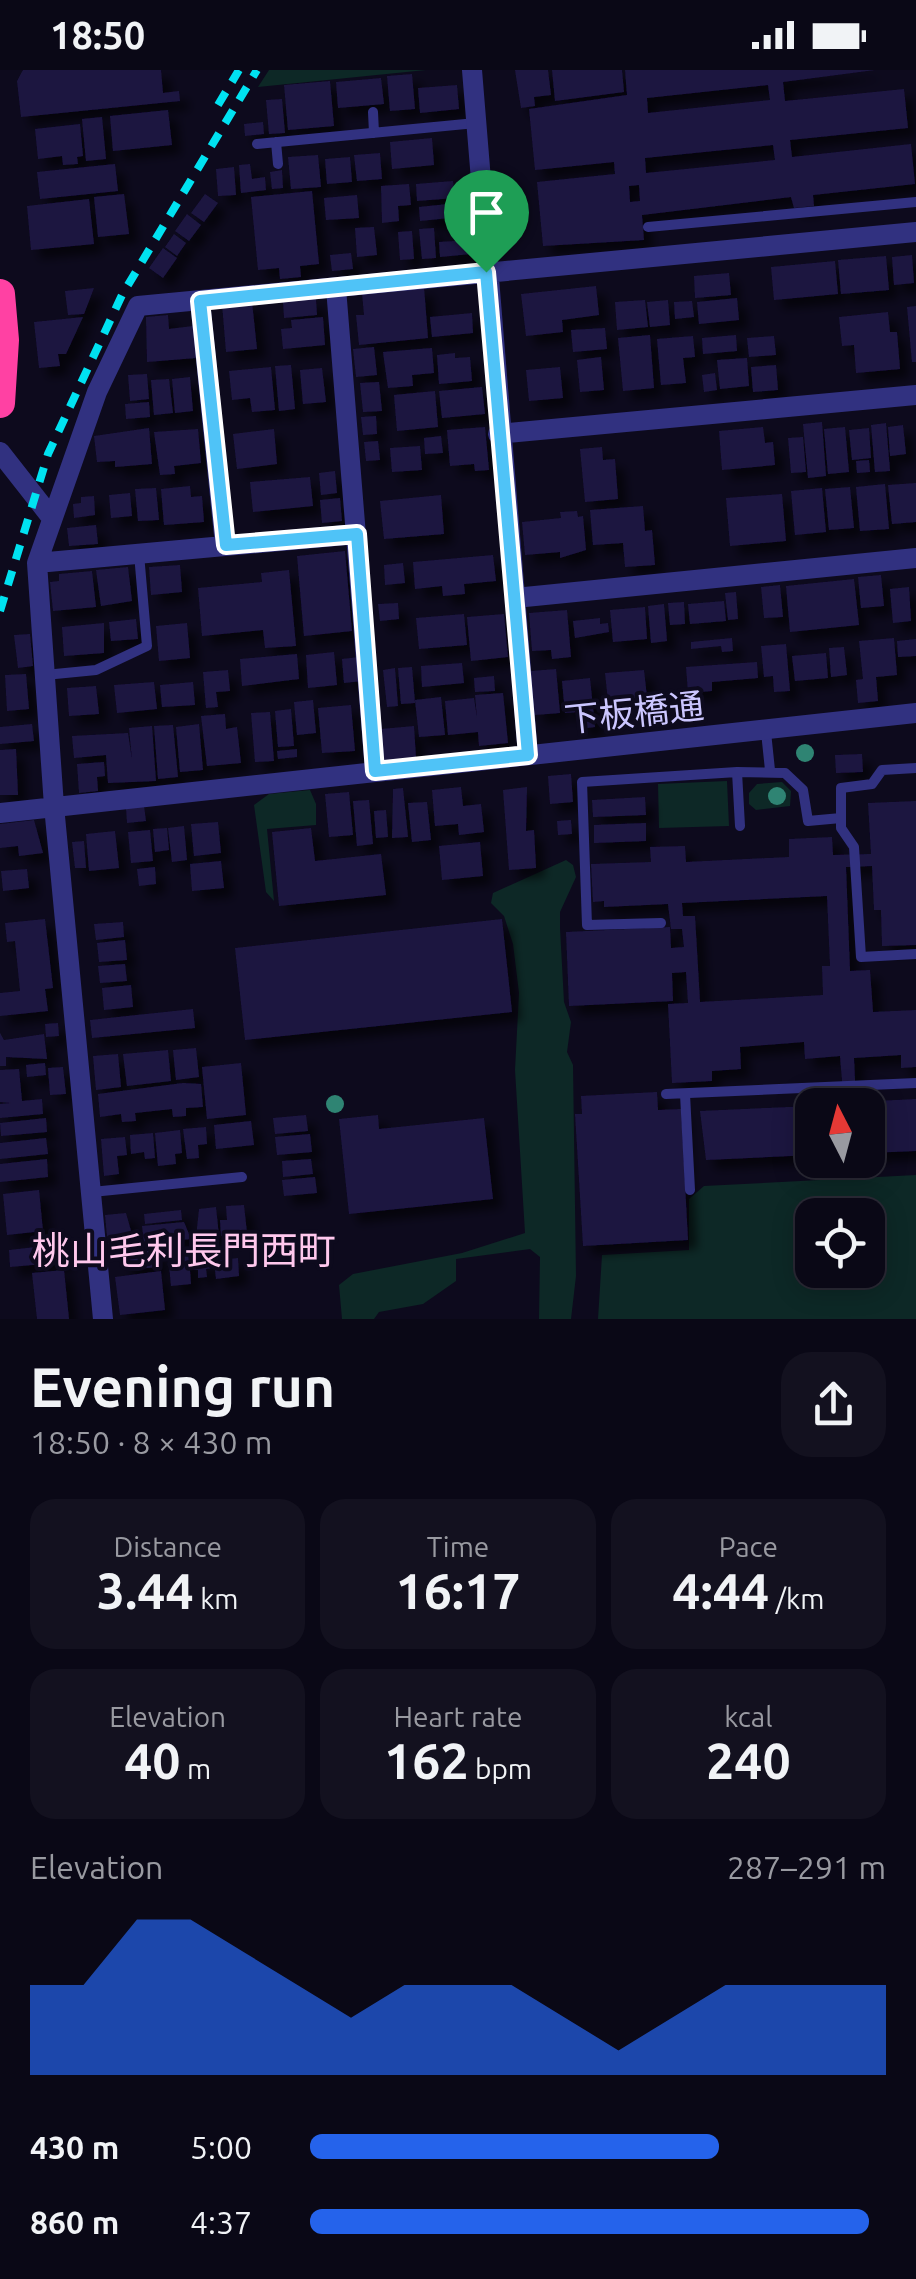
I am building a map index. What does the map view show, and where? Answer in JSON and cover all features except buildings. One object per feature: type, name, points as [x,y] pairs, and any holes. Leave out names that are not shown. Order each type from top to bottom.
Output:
[{"type":"highway","points":[[0,294],[4,340],[0,403]]},
{"type":"street","points":[[472,70],[498,434],[528,755]]},
{"type":"street","points":[[102,1319],[54,806],[38,563],[50,517],[96,392],[138,306],[916,232]]},
{"type":"street","points":[[336,288],[375,771]]},
{"type":"street","points":[[200,301],[226,545]]},
{"type":"street","points":[[498,434],[916,395]]},
{"type":"street","points":[[0,452],[50,517]]},
{"type":"street","points":[[38,563],[357,534]]},
{"type":"street","points":[[515,598],[916,558]]},
{"type":"street","name":"下板橋通","points":[[0,812],[916,713]]},
{"type":"lane","points":[[372,112],[374,133]]},
{"type":"lane","points":[[257,144],[476,123]]},
{"type":"lane","points":[[276,142],[278,164]]},
{"type":"lane","points":[[648,227],[916,202]]},
{"type":"lane","points":[[45,675],[96,670],[147,646],[138,553]]},
{"type":"lane","points":[[766,732],[770,770]]},
{"type":"lane","points":[[916,768],[882,770],[872,784],[841,788],[843,834],[854,847],[860,957],[916,954]]},
{"type":"lane","points":[[661,923],[587,925],[582,782],[770,770],[785,773],[803,790],[808,820],[841,818]]},
{"type":"lane","points":[[737,772],[740,826]]},
{"type":"lane","points":[[666,1094],[916,1083]]},
{"type":"lane","points":[[686,1094],[690,1190]]},
{"type":"lane","points":[[90,1192],[242,1177]]},
{"type":"green space","points":[[269,70],[426,70],[258,87]]},
{"type":"green space","points":[[727,781],[729,826],[659,828],[658,784]]},
{"type":"green space","points":[[782,782],[791,791],[790,806],[756,810],[749,804],[749,793],[757,784]]},
{"type":"green space","points":[[310,790],[316,804],[316,825],[267,829],[274,901],[266,892],[254,805],[269,794]]},
{"type":"green space","points":[[566,860],[573,865],[576,877],[560,912],[564,1002],[571,1022],[567,1052],[573,1065],[576,1276],[571,1319],[539,1319],[540,1257],[530,1249],[456,1259],[456,1281],[423,1304],[379,1312],[374,1319],[342,1319],[339,1285],[353,1274],[462,1253],[525,1233],[515,1070],[519,993],[513,944],[504,916],[491,903],[493,893]]},
{"type":"green space","points":[[916,1175],[916,1319],[598,1319],[602,1255],[689,1250],[689,1199],[704,1186]]},
{"type":"railway","points":[[218,105],[239,70]]},
{"type":"railway","points":[[0,611],[48,454],[122,295],[257,70]]},
{"type":"district","name":"桃山毛利長門西町","points":[[184,1250]]},
{"type":"route","points":[[486,272],[528,755],[375,771],[357,534],[226,545],[200,301],[486,272]]}]
